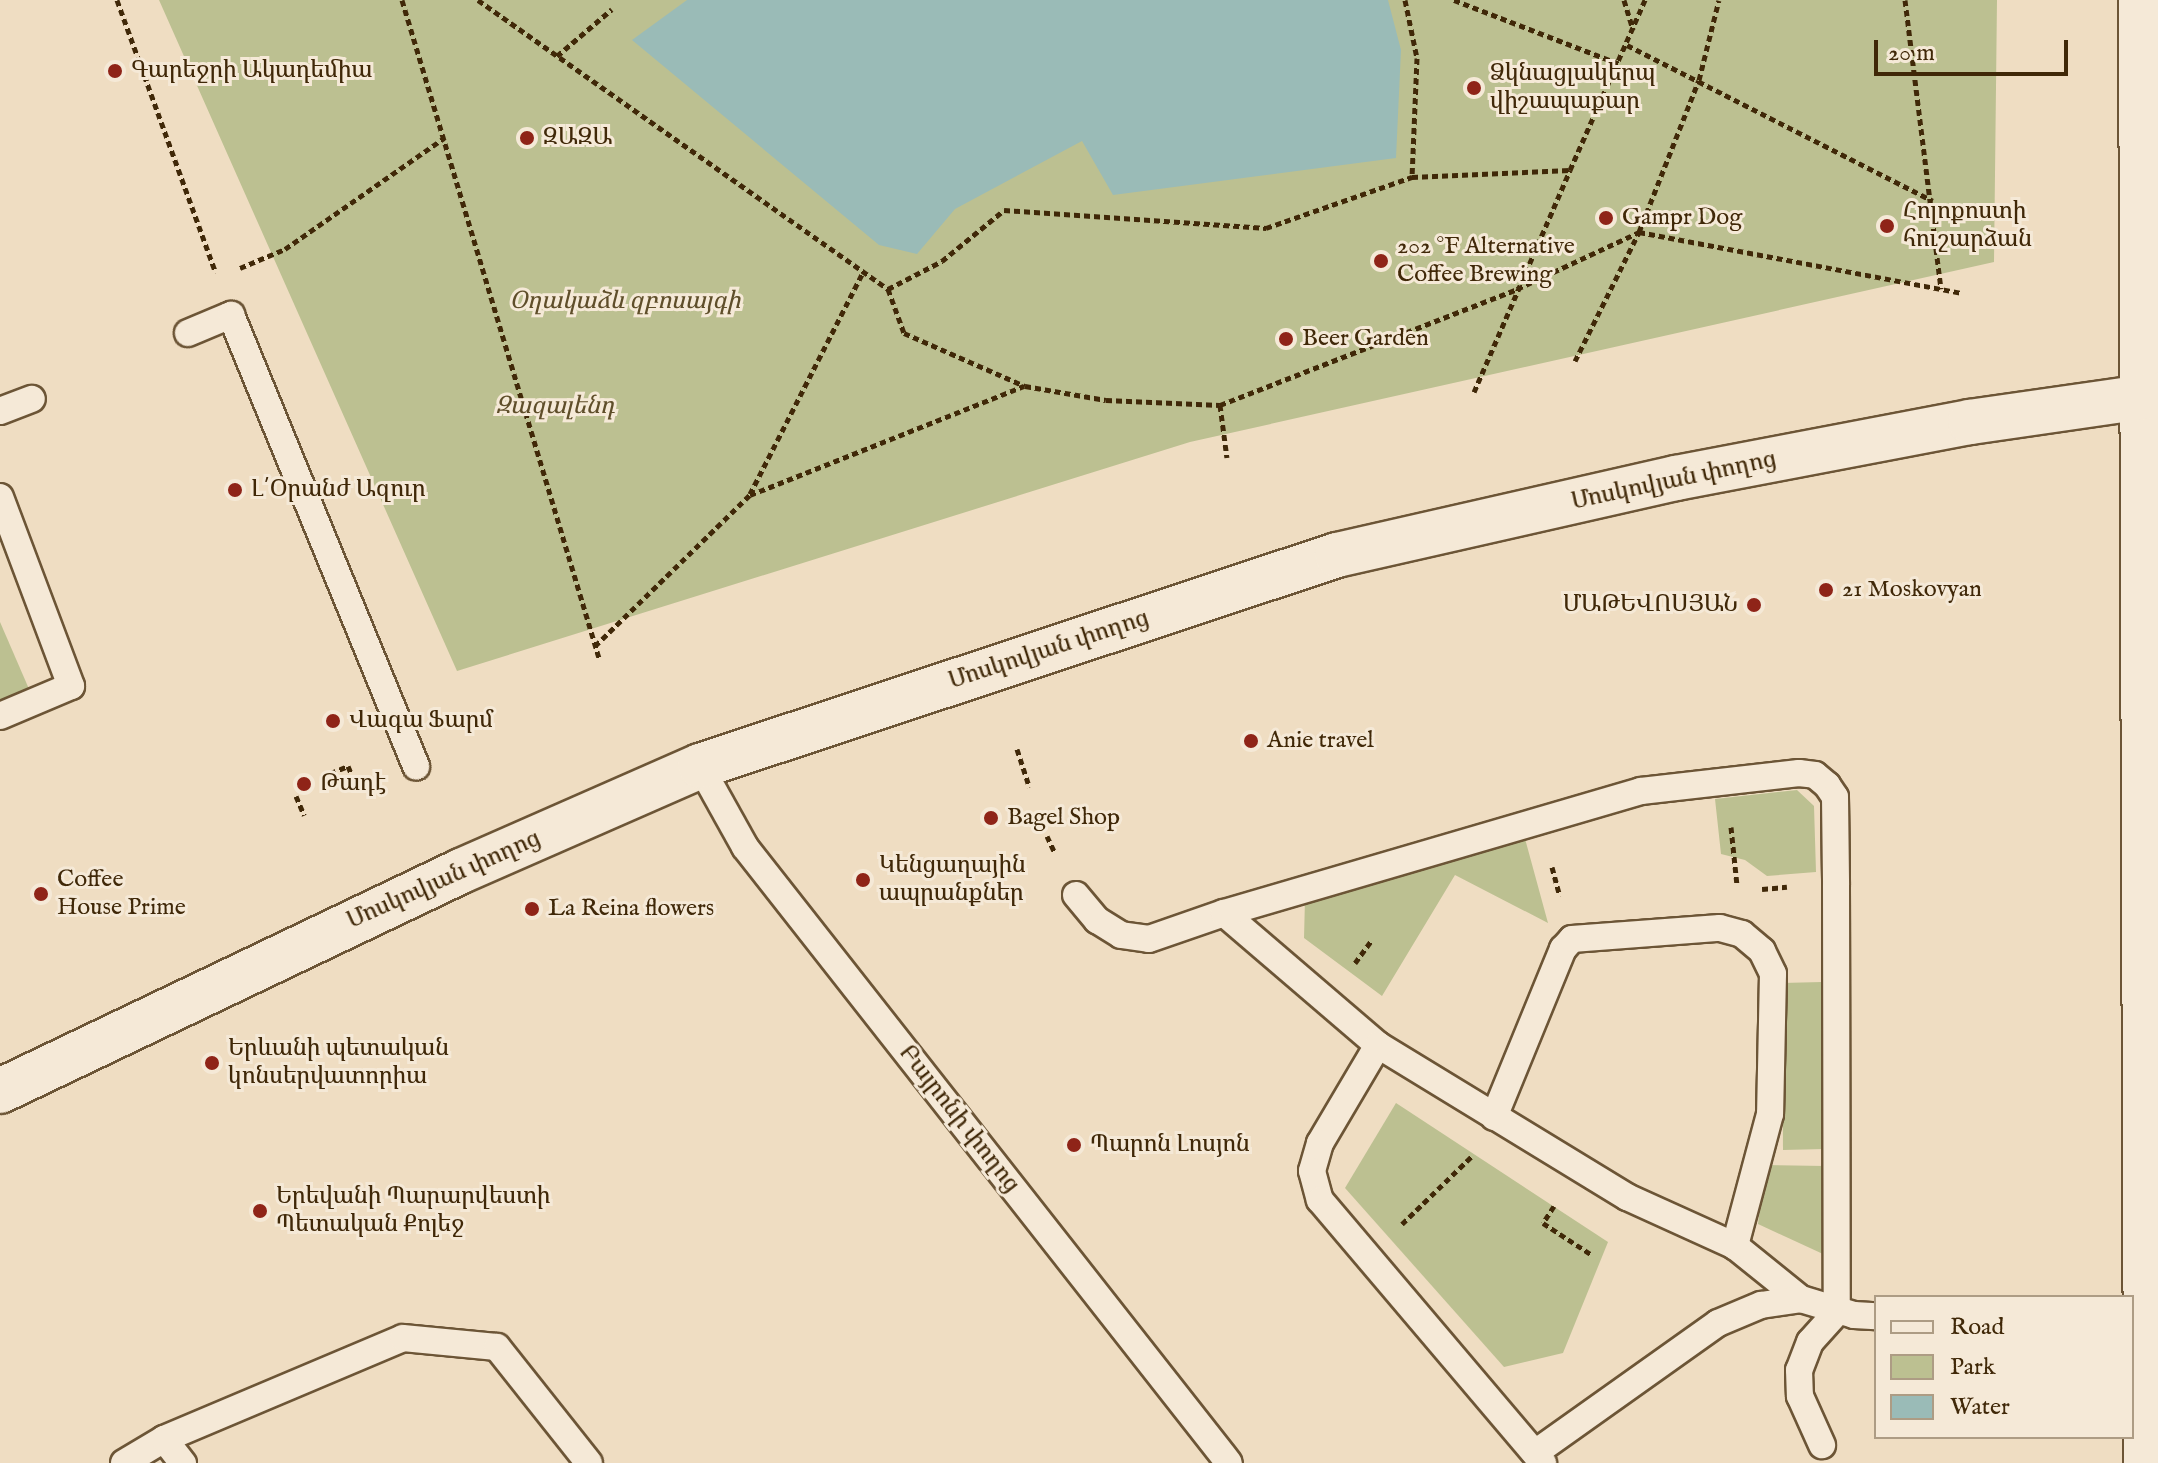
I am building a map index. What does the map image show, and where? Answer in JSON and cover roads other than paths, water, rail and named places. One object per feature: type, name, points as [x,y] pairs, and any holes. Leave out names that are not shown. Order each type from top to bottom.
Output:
[{"type":"main road","points":[[2141,0],[2151,396],[2139,1323],[2146,1463]]},
{"type":"main road","name":"Մոսկովյան փողոց","points":[[0,1091],[461,871],[700,766],[1337,555],[1676,478],[1970,422],[2151,396]]},
{"type":"lane","points":[[188,333],[231,315],[416,767]]},
{"type":"lane","points":[[0,411],[32,399]]},
{"type":"lane","points":[[0,497],[71,686],[0,716]]},
{"type":"lane","name":"Բայրոնի փողոց","points":[[700,766],[745,847],[1229,1463]]},
{"type":"lane","points":[[1076,895],[1097,920],[1121,935],[1149,939],[1224,913],[1641,791],[1727,779],[1799,773],[1815,775],[1835,797],[1837,1312],[1810,1342],[1799,1370],[1800,1396],[1822,1445]]},
{"type":"lane","points":[[1224,913],[1378,1045],[1494,1117],[1627,1197],[1735,1246],[1801,1299],[1837,1312],[1874,1316]]},
{"type":"lane","points":[[1494,1117],[1563,949],[1572,939],[1720,928],[1742,934],[1762,951],[1773,974],[1770,1114],[1735,1246]]},
{"type":"lane","points":[[1378,1045],[1320,1143],[1312,1171],[1320,1200],[1539,1458],[1718,1323],[1761,1305],[1801,1299]]},
{"type":"lane","points":[[124,1463],[164,1439],[403,1338],[497,1347],[589,1463]]},
{"type":"lane","points":[[164,1439],[183,1463]]},
{"type":"water","points":[[687,0],[1388,0],[1401,50],[1396,158],[1113,195],[1082,141],[955,209],[917,254],[879,245],[632,40]]},
{"type":"place","name":"Գարեջրի Ակադեմիա","points":[[115,71]]},
{"type":"place","name":"Ձկնացլակերպ վիշապաքար","points":[[1474,88]]},
{"type":"place","name":"ԶԱԶԱ","points":[[527,138]]},
{"type":"place","name":"Gampr Dog","points":[[1606,218]]},
{"type":"place","name":"Հոլոքոստի հուշարձան","points":[[1887,226]]},
{"type":"place","name":"202 °F Alternative Coffee Brewing","points":[[1381,261]]},
{"type":"place","name":"Beer Garden","points":[[1286,339]]},
{"type":"place","name":"Լ՛Օրանժ Ազուր","points":[[235,490]]},
{"type":"place","name":"21 Moskovyan","points":[[1826,590]]},
{"type":"place","name":"ՄԱԹԵՎՈՍՅԱՆ","points":[[1754,605]]},
{"type":"place","name":"Վագա Ֆարմ","points":[[333,721]]},
{"type":"place","name":"Anie travel","points":[[1251,741]]},
{"type":"place","name":"Թադէ","points":[[304,784]]},
{"type":"place","name":"Bagel Shop","points":[[991,818]]},
{"type":"place","name":"Կենցաղային ապրանքներ","points":[[863,880]]},
{"type":"place","name":"Coffee House Prime","points":[[41,894]]},
{"type":"place","name":"La Reina flowers","points":[[532,909]]},
{"type":"place","name":"Երևանի պետական կոնսերվատորիա","points":[[212,1063]]},
{"type":"place","name":"Պարոն Լոսյոն","points":[[1074,1145]]},
{"type":"place","name":"Երեվանի Պարարվեստի Պետական Քոլեջ","points":[[260,1211]]},
{"type":"park label","name":"Օղակաձև զբոսայգի","points":[[625,302]]},
{"type":"park label","name":"Զազալենդ","points":[[555,407]]}]
